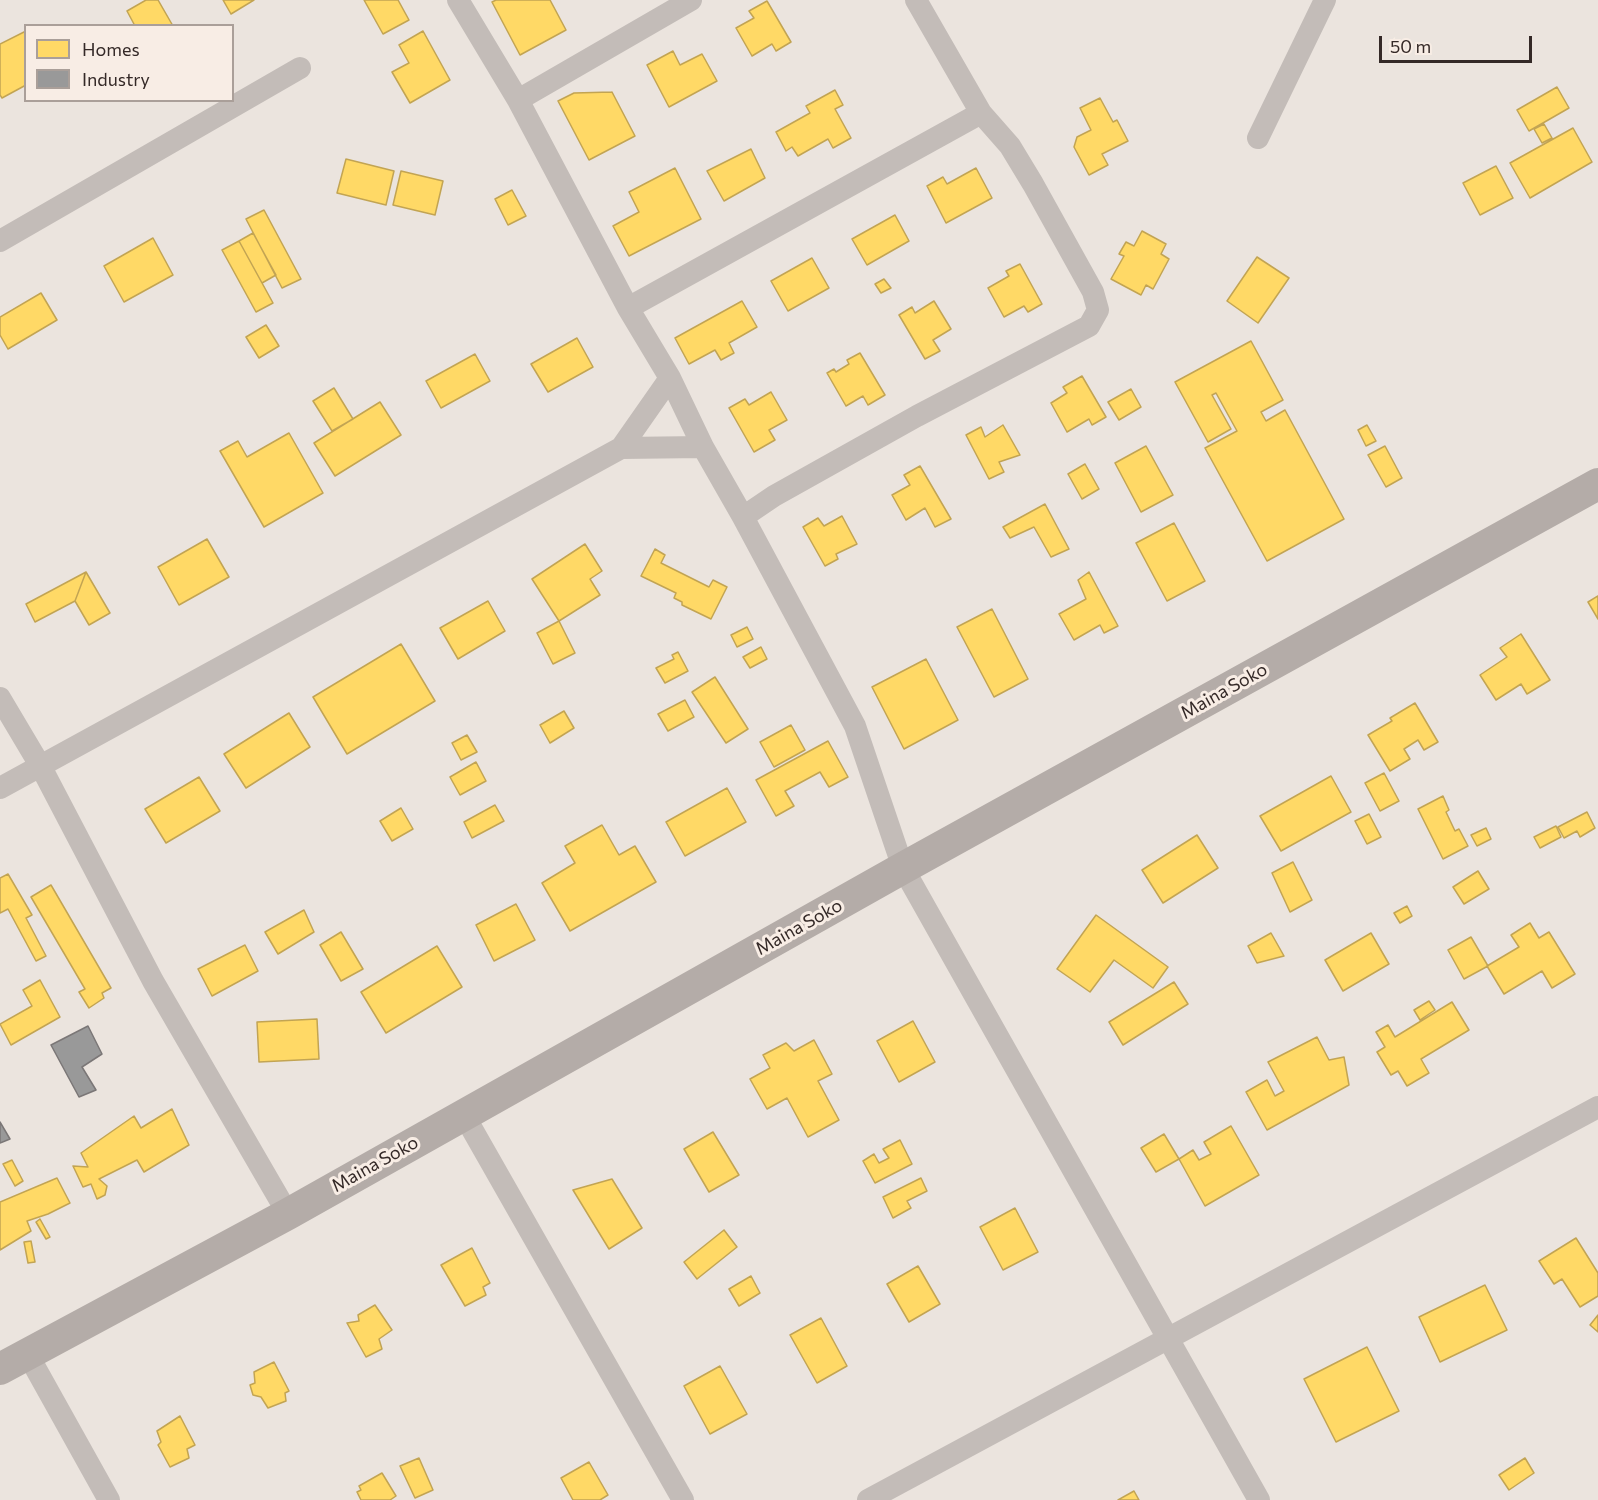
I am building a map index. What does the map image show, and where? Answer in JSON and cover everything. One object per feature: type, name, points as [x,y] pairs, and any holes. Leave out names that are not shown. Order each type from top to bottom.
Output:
[{"type":"street","points":[[458,0],[518,100],[628,308],[670,378],[703,447],[855,726],[903,868],[1259,1500]]},
{"type":"street","points":[[518,100],[692,0]]},
{"type":"street","points":[[743,517],[774,496],[917,416],[1089,326],[1098,310],[1093,292],[1010,146],[981,113],[916,0]]},
{"type":"street","points":[[1258,138],[1325,0]]},
{"type":"street","points":[[0,241],[300,68]]},
{"type":"street","points":[[628,308],[981,113]]},
{"type":"street","points":[[0,788],[621,448],[670,378]]},
{"type":"street","points":[[621,448],[703,447]]},
{"type":"street","name":"Maina Soko","points":[[0,1369],[288,1214],[903,868],[1598,484]]},
{"type":"street","points":[[0,698],[41,767],[153,981],[288,1214]]},
{"type":"street","points":[[868,1500],[1598,1107]]},
{"type":"street","points":[[464,1114],[682,1500]]},
{"type":"street","points":[[27,1353],[109,1500]]},
{"type":"building: Homes","points":[[146,0],[158,0],[172,24],[134,24],[127,11]]},
{"type":"building: Homes","points":[[223,0],[254,0],[231,14]]},
{"type":"building: Homes","points":[[364,0],[398,0],[409,20],[383,34]]},
{"type":"building: Homes","points":[[496,0],[550,0],[566,30],[520,55],[492,2]]},
{"type":"building: Homes","points":[[767,1],[791,42],[776,51],[772,44],[752,56],[736,28],[754,18],[749,11]]},
{"type":"building: Homes","points":[[423,31],[450,80],[410,103],[392,72],[409,63],[399,45]]},
{"type":"building: Homes","points":[[24,32],[24,86],[2,98],[0,95],[0,44]]},
{"type":"building: Homes","points":[[673,51],[680,65],[702,54],[717,81],[669,107],[647,65]]},
{"type":"building: Homes","points":[[1557,87],[1569,108],[1529,131],[1517,110]]},
{"type":"building: Homes","points":[[835,90],[843,105],[835,109],[851,138],[833,148],[828,139],[798,156],[792,147],[786,151],[776,132],[810,113],[806,106]]},
{"type":"building: Homes","points":[[612,92],[635,136],[589,160],[558,101],[574,93]]},
{"type":"building: Homes","points":[[1100,98],[1113,122],[1117,120],[1128,141],[1102,154],[1108,165],[1089,175],[1074,147],[1077,137],[1091,130],[1080,108]]},
{"type":"building: Homes","points":[[1544,124],[1552,138],[1542,143],[1534,129]]},
{"type":"building: Homes","points":[[1573,128],[1592,162],[1530,198],[1510,163]]},
{"type":"building: Homes","points":[[751,149],[765,178],[724,201],[707,171]]},
{"type":"building: Homes","points":[[346,159],[394,171],[386,205],[337,193]]},
{"type":"building: Homes","points":[[1496,166],[1513,198],[1480,215],[1463,183]]},
{"type":"building: Homes","points":[[675,168],[701,219],[629,256],[613,226],[639,212],[629,192]]},
{"type":"building: Homes","points":[[976,168],[992,198],[946,223],[927,186],[943,177],[947,184]]},
{"type":"building: Homes","points":[[401,171],[443,181],[435,215],[393,205]]},
{"type":"building: Homes","points":[[512,190],[526,216],[508,225],[495,199]]},
{"type":"building: Homes","points":[[264,210],[301,279],[282,288],[246,219]]},
{"type":"building: Homes","points":[[895,215],[909,241],[867,265],[852,239]]},
{"type":"building: Homes","points":[[1142,231],[1166,244],[1161,254],[1169,259],[1153,289],[1146,285],[1141,295],[1111,279],[1124,256],[1119,254],[1126,242],[1134,246]]},
{"type":"building: Homes","points":[[253,233],[276,275],[262,283],[239,241]]},
{"type":"building: Homes","points":[[153,238],[173,275],[124,302],[104,266]]},
{"type":"building: Homes","points":[[239,241],[273,303],[256,312],[222,250]]},
{"type":"building: Homes","points":[[1257,257],[1289,278],[1258,323],[1227,301]]},
{"type":"building: Homes","points":[[812,258],[829,288],[788,311],[771,281]]},
{"type":"building: Homes","points":[[1020,264],[1042,304],[1028,312],[1024,306],[1004,317],[988,288],[1009,276],[1006,271]]},
{"type":"building: Homes","points":[[884,279],[891,288],[881,293],[875,284]]},
{"type":"building: Homes","points":[[41,293],[57,320],[8,349],[0,335],[0,317]]},
{"type":"building: Homes","points":[[742,301],[757,327],[729,343],[734,353],[721,360],[715,350],[689,364],[675,338]]},
{"type":"building: Homes","points":[[934,301],[951,329],[933,340],[940,351],[925,359],[899,315],[912,307],[915,313]]},
{"type":"building: Homes","points":[[266,325],[279,346],[259,358],[246,337]]},
{"type":"building: Homes","points":[[577,338],[593,367],[548,392],[531,364]]},
{"type":"building: Homes","points":[[1251,341],[1283,400],[1261,412],[1266,421],[1285,410],[1344,519],[1267,561],[1205,448],[1237,431],[1216,393],[1212,395],[1231,429],[1208,442],[1175,382]]},
{"type":"building: Homes","points":[[860,353],[885,395],[868,405],[863,396],[846,406],[827,373],[834,369],[836,372],[849,364],[847,360]]},
{"type":"building: Homes","points":[[475,354],[490,381],[441,408],[426,381]]},
{"type":"building: Homes","points":[[1082,376],[1106,417],[1092,425],[1089,419],[1067,432],[1051,403],[1067,393],[1063,387]]},
{"type":"building: Homes","points":[[334,388],[353,419],[332,431],[313,401]]},
{"type":"building: Homes","points":[[1131,389],[1141,407],[1119,420],[1108,402]]},
{"type":"building: Homes","points":[[771,392],[787,420],[769,430],[775,440],[754,452],[729,408],[745,399],[749,405]]},
{"type":"building: Homes","points":[[380,402],[401,435],[335,476],[314,443]]},
{"type":"building: Homes","points":[[1003,425],[1020,455],[999,462],[1004,472],[989,479],[966,435],[981,427],[985,437]]},
{"type":"building: Homes","points":[[1367,425],[1376,441],[1366,446],[1358,430]]},
{"type":"building: Homes","points":[[289,433],[323,493],[264,527],[220,451],[238,441],[247,457]]},
{"type":"building: Homes","points":[[1146,446],[1173,495],[1141,512],[1115,463]]},
{"type":"building: Homes","points":[[1385,446],[1402,478],[1386,487],[1368,455]]},
{"type":"building: Homes","points":[[1085,464],[1099,489],[1082,499],[1068,474]]},
{"type":"building: Homes","points":[[920,466],[951,519],[935,527],[925,508],[906,520],[892,495],[910,485],[904,475]]},
{"type":"building: Homes","points":[[1045,504],[1069,549],[1051,557],[1034,527],[1010,538],[1003,527]]},
{"type":"building: Homes","points":[[842,516],[857,544],[836,554],[838,559],[825,566],[803,527],[818,518],[824,526]]},
{"type":"building: Homes","points":[[1174,523],[1205,581],[1167,601],[1136,543]]},
{"type":"building: Homes","points":[[207,539],[229,577],[179,605],[158,567]]},
{"type":"building: Homes","points":[[585,544],[602,571],[590,579],[600,595],[559,621],[532,579]]},
{"type":"building: Homes","points":[[655,549],[665,555],[661,563],[709,587],[713,580],[727,587],[711,619],[682,605],[682,602],[674,598],[676,593],[641,576]]},
{"type":"building: Homes","points":[[86,572],[110,613],[89,625],[75,601]]},
{"type":"building: Homes","points":[[86,572],[75,601],[35,622],[26,604]]},
{"type":"building: Homes","points":[[1089,572],[1118,626],[1104,633],[1100,625],[1074,640],[1059,614],[1086,599],[1078,580]]},
{"type":"building: Homes","points":[[1598,596],[1598,619],[1588,602]]},
{"type":"building: Homes","points":[[488,601],[505,631],[458,659],[440,628]]},
{"type":"building: Homes","points":[[992,609],[1028,679],[994,697],[957,627]]},
{"type":"building: Homes","points":[[559,621],[575,653],[553,664],[537,633]]},
{"type":"building: Homes","points":[[747,627],[753,639],[737,647],[731,635]]},
{"type":"building: Homes","points":[[1521,634],[1550,680],[1527,694],[1521,684],[1496,700],[1480,675],[1507,657],[1500,648]]},
{"type":"building: Homes","points":[[401,644],[435,701],[347,754],[313,697]]},
{"type":"building: Homes","points":[[761,647],[767,659],[750,668],[743,657]]},
{"type":"building: Homes","points":[[678,652],[688,671],[665,683],[656,668],[674,659],[672,655]]},
{"type":"building: Homes","points":[[926,659],[958,720],[904,749],[872,687]]},
{"type":"building: Homes","points":[[715,677],[748,729],[726,743],[692,692]]},
{"type":"building: Homes","points":[[685,700],[694,717],[668,731],[658,714]]},
{"type":"building: Homes","points":[[1415,703],[1438,742],[1424,750],[1418,740],[1404,749],[1410,759],[1390,771],[1368,735],[1392,721],[1390,718]]},
{"type":"building: Homes","points":[[564,711],[574,728],[550,743],[540,725]]},
{"type":"building: Homes","points":[[289,713],[310,747],[246,788],[224,754]]},
{"type":"building: Homes","points":[[791,725],[805,750],[774,767],[760,742]]},
{"type":"building: Homes","points":[[467,735],[477,752],[461,760],[452,743]]},
{"type":"building: Homes","points":[[828,741],[848,777],[829,787],[820,772],[785,791],[794,806],[776,816],[756,780]]},
{"type":"building: Homes","points":[[476,762],[486,781],[460,795],[450,777]]},
{"type":"building: Homes","points":[[1384,773],[1399,801],[1380,811],[1365,783]]},
{"type":"building: Homes","points":[[1331,776],[1351,812],[1281,851],[1260,816]]},
{"type":"building: Homes","points":[[199,777],[220,811],[166,843],[145,809]]},
{"type":"building: Homes","points":[[727,788],[746,822],[685,856],[666,822]]},
{"type":"building: Homes","points":[[1443,796],[1449,810],[1446,812],[1455,831],[1459,829],[1468,846],[1443,859],[1418,809]]},
{"type":"building: Homes","points":[[495,805],[504,821],[472,838],[464,822]]},
{"type":"building: Homes","points":[[401,808],[413,829],[392,841],[380,821]]},
{"type":"building: Homes","points":[[1587,812],[1595,828],[1580,837],[1577,831],[1564,838],[1558,827]]},
{"type":"building: Homes","points":[[1369,814],[1381,837],[1367,844],[1355,821]]},
{"type":"building: Homes","points":[[602,825],[619,855],[635,846],[656,882],[570,931],[542,883],[575,863],[565,846]]},
{"type":"building: Homes","points":[[1556,826],[1561,837],[1540,848],[1534,837]]},
{"type":"building: Homes","points":[[1486,828],[1491,839],[1477,846],[1471,835]]},
{"type":"building: Homes","points":[[1197,835],[1218,868],[1163,903],[1142,870]]},
{"type":"building: Homes","points":[[1293,862],[1312,900],[1290,912],[1272,873]]},
{"type":"building: Homes","points":[[1478,871],[1489,889],[1464,904],[1453,887]]},
{"type":"building: Homes","points":[[8,874],[32,915],[26,918],[46,956],[36,961],[8,909],[0,913],[0,878]]},
{"type":"building: Homes","points":[[51,885],[111,988],[102,993],[104,998],[89,1008],[79,992],[85,989],[31,897]]},
{"type":"building: Homes","points":[[516,904],[535,940],[494,961],[476,925]]},
{"type":"building: Homes","points":[[1407,906],[1412,916],[1400,923],[1394,913]]},
{"type":"building: Homes","points":[[304,910],[314,932],[278,954],[265,932]]},
{"type":"building: Homes","points":[[1096,915],[1168,967],[1153,988],[1114,960],[1090,992],[1057,969]]},
{"type":"building: Homes","points":[[1530,923],[1539,938],[1549,932],[1575,974],[1552,988],[1542,971],[1504,994],[1487,966],[1519,947],[1511,935]]},
{"type":"building: Homes","points":[[341,932],[363,969],[341,981],[320,945]]},
{"type":"building: Homes","points":[[1271,933],[1284,956],[1257,963],[1248,946]]},
{"type":"building: Homes","points":[[1371,933],[1389,964],[1343,991],[1325,960]]},
{"type":"building: Homes","points":[[1471,937],[1488,966],[1464,979],[1448,950]]},
{"type":"building: Homes","points":[[245,945],[258,971],[212,996],[198,969]]},
{"type":"building: Homes","points":[[437,946],[462,987],[386,1033],[361,992]]},
{"type":"building: Homes","points":[[40,980],[60,1017],[11,1045],[0,1024],[32,1006],[23,990]]},
{"type":"building: Homes","points":[[1174,982],[1188,1004],[1123,1045],[1109,1022]]},
{"type":"building: Homes","points":[[1429,1001],[1435,1010],[1420,1020],[1414,1010]]},
{"type":"building: Homes","points":[[1452,1002],[1469,1030],[1421,1059],[1429,1073],[1407,1086],[1398,1071],[1391,1075],[1377,1052],[1385,1047],[1376,1032],[1388,1025],[1395,1037]]},
{"type":"building: Homes","points":[[317,1019],[319,1059],[259,1062],[257,1022]]},
{"type":"building: Homes","points":[[913,1021],[935,1062],[899,1082],[877,1041]]},
{"type":"building: Homes","points":[[1317,1037],[1329,1060],[1344,1057],[1349,1085],[1267,1130],[1246,1092],[1267,1080],[1275,1096],[1284,1091],[1268,1062]]},
{"type":"building: Homes","points":[[814,1040],[832,1074],[818,1081],[839,1120],[808,1137],[787,1098],[767,1109],[750,1079],[770,1068],[763,1055],[786,1043],[794,1051]]},
{"type":"building: Homes","points":[[172,1109],[189,1145],[144,1172],[137,1160],[99,1179],[107,1186],[105,1195],[97,1199],[91,1184],[83,1187],[73,1166],[88,1167],[81,1153],[134,1116],[141,1128]]},
{"type":"building: Homes","points":[[1231,1126],[1259,1175],[1205,1206],[1179,1159],[1193,1150],[1199,1160],[1211,1154],[1204,1142]]},
{"type":"building: Homes","points":[[713,1132],[739,1175],[709,1192],[684,1149]]},
{"type":"building: Homes","points":[[1164,1134],[1179,1159],[1156,1172],[1141,1148]]},
{"type":"building: Homes","points":[[900,1140],[912,1164],[875,1183],[863,1161],[874,1154],[879,1163],[889,1158],[883,1149]]},
{"type":"building: Homes","points":[[12,1160],[23,1181],[15,1186],[3,1164]]},
{"type":"building: Homes","points":[[57,1178],[70,1203],[27,1221],[31,1231],[0,1250],[0,1202]]},
{"type":"building: Homes","points":[[921,1178],[927,1191],[907,1201],[911,1208],[893,1218],[883,1197]]},
{"type":"building: Homes","points":[[612,1179],[642,1228],[609,1249],[573,1190]]},
{"type":"building: Homes","points":[[1015,1208],[1038,1252],[1003,1270],[980,1227]]},
{"type":"building: Homes","points":[[40,1219],[50,1237],[46,1239],[36,1222]]},
{"type":"building: Homes","points":[[724,1230],[737,1247],[697,1279],[684,1262]]},
{"type":"building: Homes","points":[[1576,1238],[1598,1273],[1598,1296],[1580,1307],[1562,1279],[1554,1284],[1539,1261]]},
{"type":"building: Homes","points":[[31,1241],[35,1262],[28,1263],[24,1242]]},
{"type":"building: Homes","points":[[472,1248],[490,1283],[483,1287],[486,1295],[465,1306],[441,1265]]},
{"type":"building: Homes","points":[[918,1266],[940,1304],[909,1322],[887,1284]]},
{"type":"building: Homes","points":[[751,1276],[760,1293],[739,1306],[729,1289]]},
{"type":"building: Homes","points":[[1485,1285],[1507,1330],[1440,1362],[1419,1317]]},
{"type":"building: Homes","points":[[375,1305],[392,1330],[379,1339],[382,1349],[366,1357],[347,1323],[359,1321],[358,1315]]},
{"type":"building: Homes","points":[[1598,1315],[1598,1332],[1590,1325]]},
{"type":"building: Homes","points":[[821,1318],[847,1366],[817,1383],[790,1335]]},
{"type":"building: Homes","points":[[1367,1347],[1399,1411],[1336,1442],[1304,1379]]},
{"type":"building: Homes","points":[[274,1362],[289,1391],[285,1393],[286,1401],[268,1408],[261,1397],[253,1395],[250,1385],[255,1383],[254,1372]]},
{"type":"building: Homes","points":[[720,1366],[747,1414],[710,1434],[684,1386]]},
{"type":"building: Homes","points":[[180,1416],[195,1445],[187,1449],[189,1458],[170,1467],[158,1445],[161,1442],[157,1431]]},
{"type":"building: Homes","points":[[419,1458],[433,1490],[415,1498],[400,1466]]},
{"type":"building: Homes","points":[[1525,1458],[1534,1473],[1509,1490],[1499,1475]]},
{"type":"building: Homes","points":[[589,1462],[608,1495],[600,1500],[573,1500],[561,1478]]},
{"type":"building: Homes","points":[[382,1473],[396,1496],[390,1500],[361,1500],[357,1492],[361,1490],[359,1486]]},
{"type":"building: Homes","points":[[1134,1491],[1139,1500],[1118,1500]]},
{"type":"building: Industry","points":[[88,1026],[102,1054],[82,1067],[96,1090],[79,1097],[51,1045]]},
{"type":"building: Industry","points":[[0,1122],[10,1139],[0,1143]]}]
